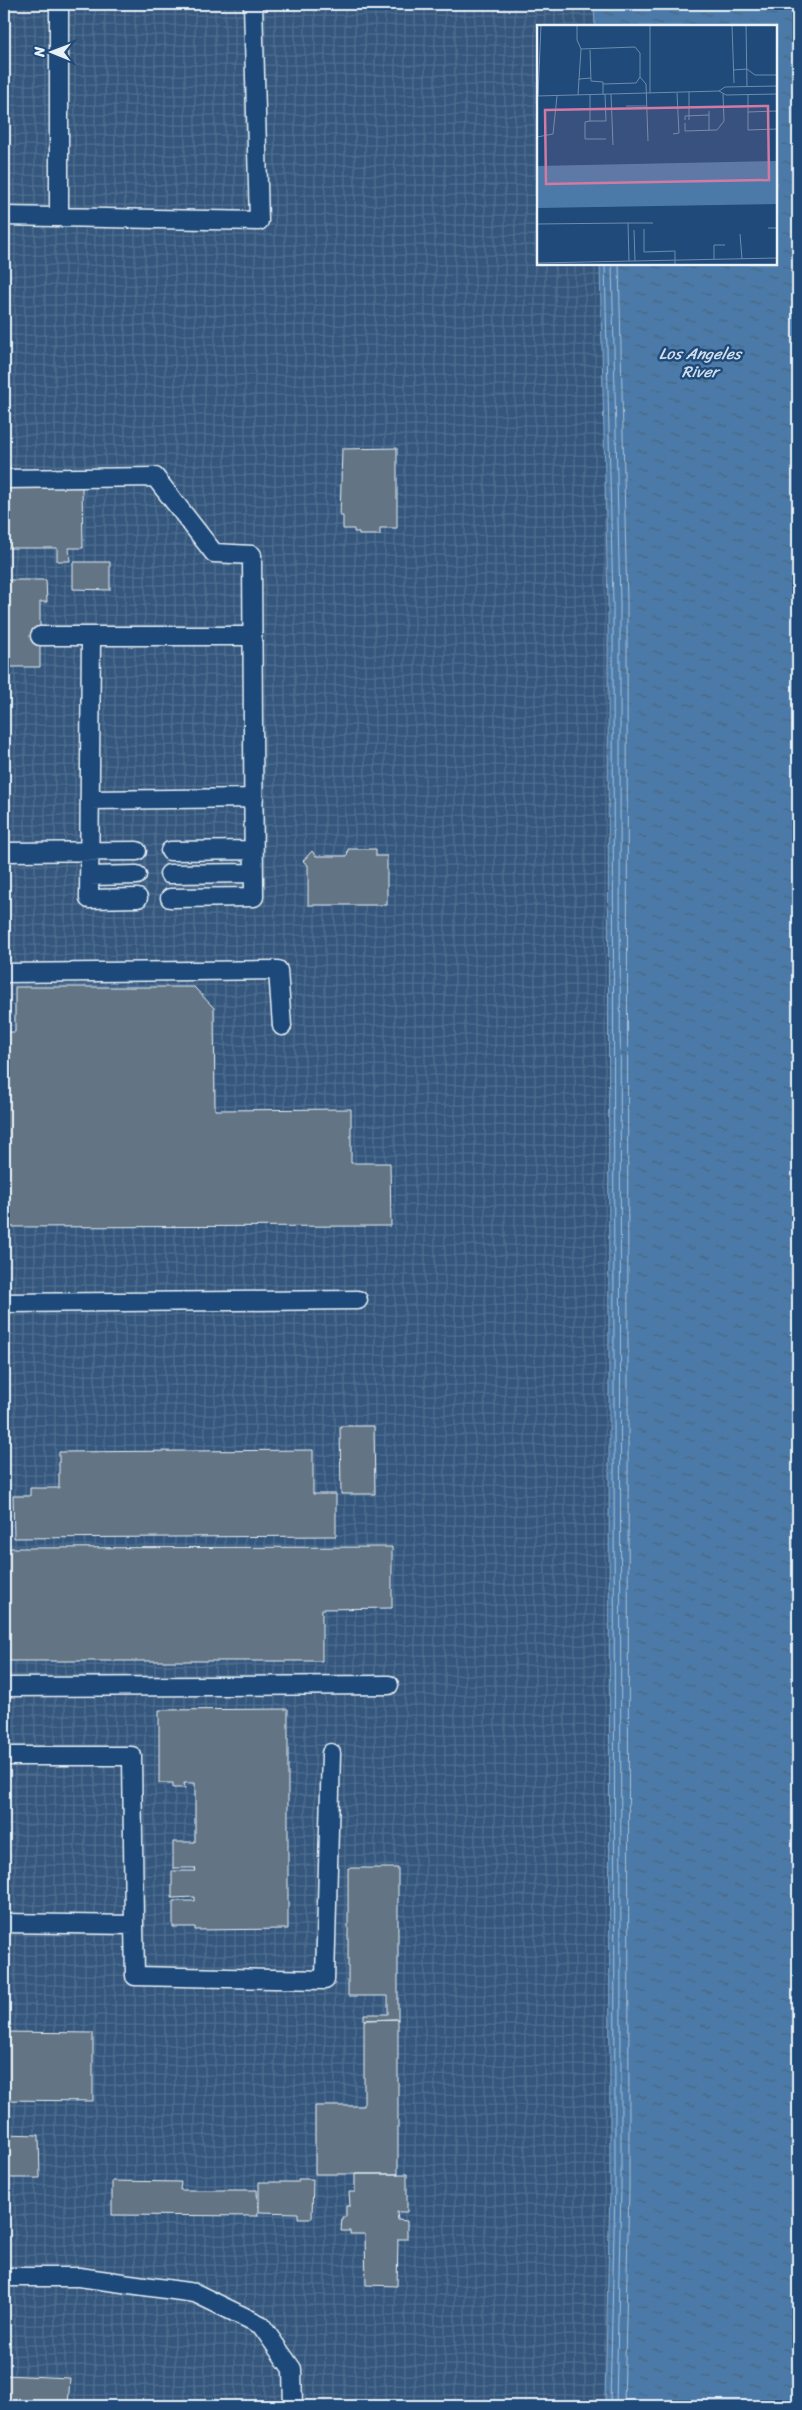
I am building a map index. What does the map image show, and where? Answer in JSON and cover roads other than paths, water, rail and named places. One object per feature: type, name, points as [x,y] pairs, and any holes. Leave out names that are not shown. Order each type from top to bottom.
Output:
[{"type":"lane","points":[[59,4],[59,217]]},
{"type":"lane","points":[[4,216],[259,221],[253,4]]},
{"type":"lane","points":[[4,479],[154,477],[214,553],[252,555],[254,897],[170,898]]},
{"type":"lane","points":[[40,636],[252,636]]},
{"type":"lane","points":[[91,636],[89,900],[138,898]]},
{"type":"lane","points":[[90,800],[254,798]]},
{"type":"lane","points":[[170,851],[253,850]]},
{"type":"lane","points":[[4,852],[137,851]]},
{"type":"lane","points":[[170,874],[253,873]]},
{"type":"lane","points":[[89,876],[137,875]]},
{"type":"lane","points":[[4,973],[278,970],[282,1026]]},
{"type":"lane","points":[[4,1303],[358,1300]]},
{"type":"lane","points":[[4,1686],[389,1685]]},
{"type":"lane","points":[[4,1756],[132,1756],[135,1976],[325,1980],[331,1753]]},
{"type":"lane","points":[[4,1923],[134,1925]]},
{"type":"lane","points":[[4,2277],[79,2277],[195,2293],[261,2325],[292,2370],[293,2406]]},
{"type":"water","name":"Los Angeles River","points":[[594,4],[798,4],[798,2406],[605,2406],[610,2188],[608,603],[600,265],[777,265],[777,25],[595,25]]}]
